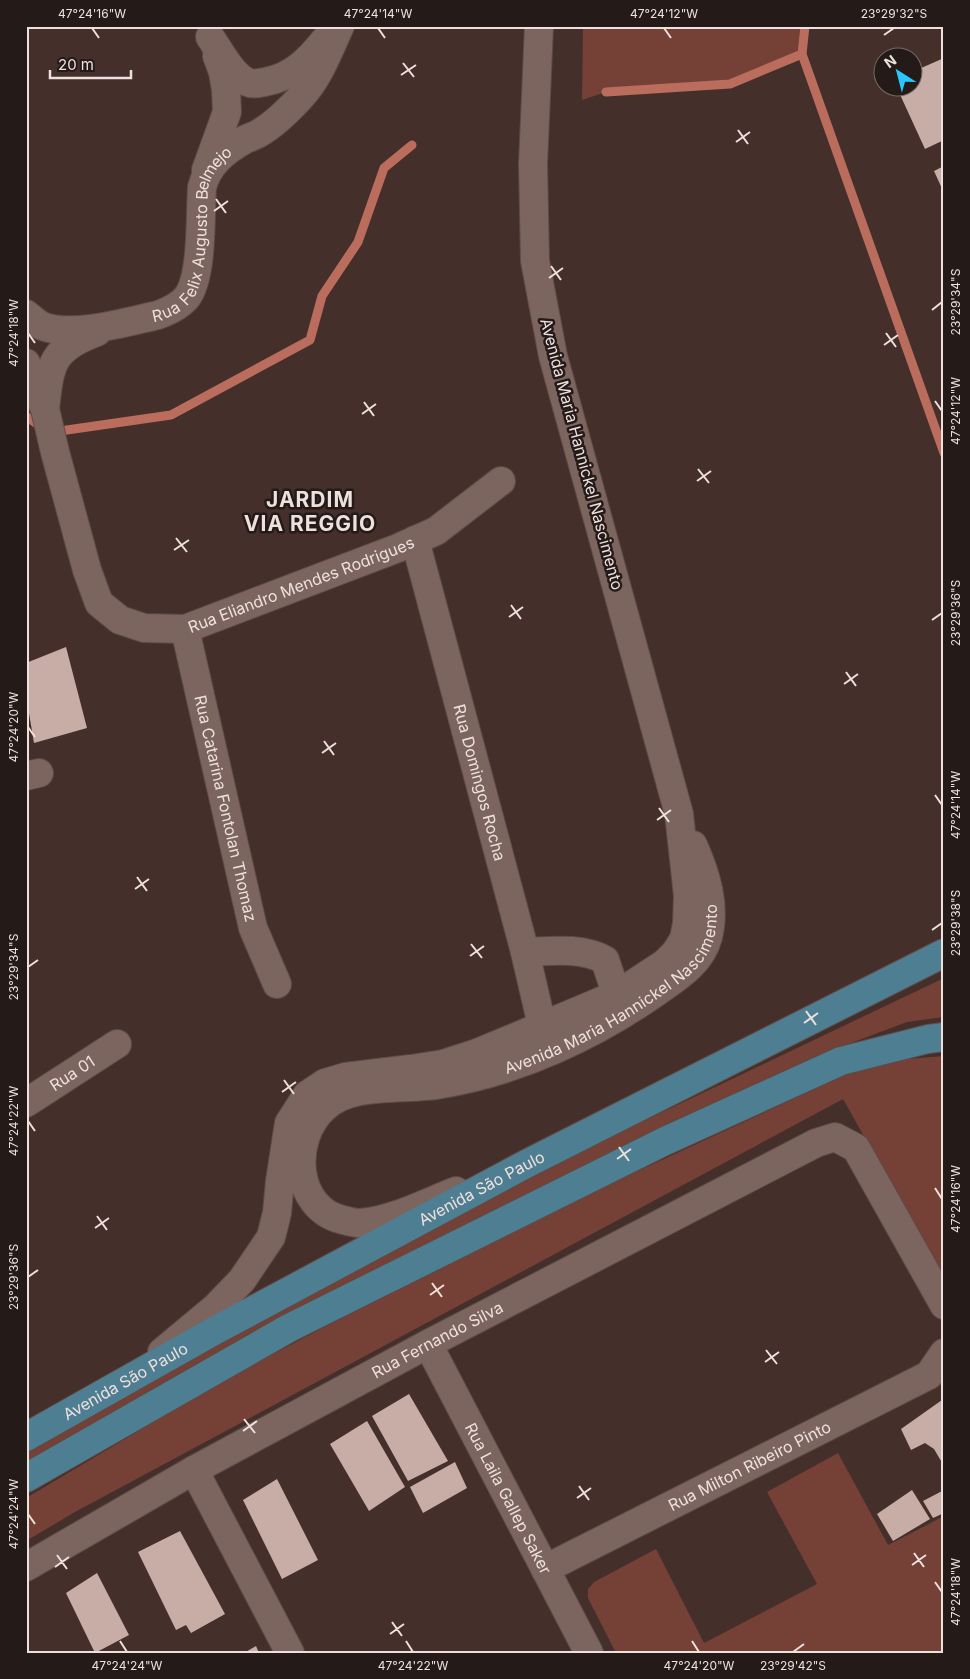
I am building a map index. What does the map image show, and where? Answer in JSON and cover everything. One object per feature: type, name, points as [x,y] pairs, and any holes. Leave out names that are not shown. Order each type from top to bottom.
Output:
[{"type":"main road","name":"Avenida São Paulo","points":[[26,1437],[214,1331],[526,1164],[944,953]]},
{"type":"main road","points":[[26,1478],[289,1328],[666,1141],[841,1061],[928,1039],[944,1037]]},
{"type":"street","name":"Rua Felix Augusto Belmejo","points":[[267,128],[249,134],[237,128],[229,118],[230,98],[240,87],[272,80],[299,68],[309,60],[338,26]]},
{"type":"street","name":"Rua Felix Augusto Belmejo","points":[[36,325],[71,330],[117,324],[169,311],[186,298],[197,275],[202,187],[211,165],[243,140],[267,128],[306,91],[317,75],[338,26]]},
{"type":"street","name":"Avenida Maria Hannickel Nascimento","points":[[526,1164],[383,1220],[357,1223],[332,1217],[315,1204],[303,1176],[301,1154],[311,1122],[325,1106],[344,1094],[441,1085],[476,1077],[553,1050],[602,1027],[620,1004],[675,953],[684,939],[687,923],[688,896],[679,814],[553,356],[535,262],[533,164],[539,26]]},
{"type":"street","points":[[207,32],[239,76],[246,82],[266,88],[275,98],[277,112],[267,128]]},
{"type":"street","points":[[205,176],[208,162],[228,108],[223,72],[207,32]]},
{"type":"street","name":"Rua Felix Augusto Belmejo","points":[[58,356],[71,344],[87,335],[117,324]]},
{"type":"street","points":[[36,325],[54,330],[61,340],[58,356],[48,380],[46,414]]},
{"type":"street","points":[[26,357],[38,364],[44,364],[58,356]]},
{"type":"street","name":"Rua Eliandro Mendes Rodrigues","points":[[26,363],[46,414],[87,570],[99,602],[120,620],[144,628],[185,629],[415,540],[436,531],[501,481]]},
{"type":"street","name":"Rua Domingos Rocha","points":[[415,540],[525,952],[542,1026]]},
{"type":"street","name":"Rua Catarina Fontolan Thomaz","points":[[185,629],[252,928],[277,984]]},
{"type":"street","points":[[525,952],[560,950],[598,956],[605,960],[620,1004]]},
{"type":"street","name":"Avenida Maria Hannickel Nascimento","points":[[128,1380],[216,1307],[242,1280],[260,1255],[271,1237],[277,1213],[280,1180],[290,1123],[307,1095],[325,1083],[346,1077],[443,1064],[477,1053],[542,1026],[620,1004]]},
{"type":"street","name":"Avenida Maria Hannickel Nascimento","points":[[441,1085],[516,1055],[534,1045],[543,1039],[542,1026]]},
{"type":"street","name":"Rua 01","points":[[26,1103],[117,1044]]},
{"type":"street","name":"Rua Fernando Silva","points":[[26,1567],[194,1470],[428,1344],[816,1143],[836,1137],[856,1148],[944,1305]]},
{"type":"street","name":"Rua Laila Gallep Saker","points":[[428,1344],[589,1653]]},
{"type":"street","name":"Rua Milton Ribeiro Pinto","points":[[545,1569],[929,1375],[944,1352]]},
{"type":"street","points":[[194,1470],[290,1653]]},
{"type":"shaded area","points":[[583,26],[805,26],[802,54],[730,84],[606,92],[582,100]]},
{"type":"shaded area","points":[[944,978],[944,1017],[907,1022],[814,1057],[344,1292],[26,1470],[26,1453],[277,1307],[608,1138]]},
{"type":"shaded area","points":[[944,1056],[944,1279],[843,1099],[75,1512],[26,1541],[26,1498],[229,1377],[547,1213],[854,1071],[906,1059]]},
{"type":"shaded area","points":[[838,1453],[888,1545],[944,1516],[944,1653],[616,1653],[588,1598],[588,1589],[594,1582],[656,1549],[704,1643],[817,1584],[767,1492]]},
{"type":"building","points":[[944,58],[944,140],[925,149],[902,98],[922,98],[922,68]]},
{"type":"building","points":[[944,166],[944,193],[934,171]]},
{"type":"building","points":[[66,647],[87,728],[34,743],[26,695],[26,663]]},
{"type":"building","points":[[409,1394],[448,1461],[408,1481],[372,1416]]},
{"type":"building","points":[[942,1400],[944,1403],[944,1466],[934,1449],[925,1443],[911,1450],[901,1429]]},
{"type":"building","points":[[367,1421],[405,1487],[369,1511],[330,1444]]},
{"type":"building","points":[[455,1462],[467,1488],[423,1513],[410,1487]]},
{"type":"building","points":[[277,1479],[318,1560],[282,1579],[243,1500]]},
{"type":"building","points":[[912,1490],[930,1519],[893,1541],[877,1514]]},
{"type":"building","points":[[944,1490],[944,1513],[933,1518],[923,1501]]},
{"type":"building","points":[[180,1531],[225,1614],[191,1633],[186,1625],[176,1630],[138,1552]]},
{"type":"building","points":[[97,1573],[129,1635],[95,1653],[66,1593]]},
{"type":"building","points":[[256,1646],[259,1653],[244,1653]]},
{"type":"waterway","points":[[606,92],[730,84],[802,54],[805,26]]},
{"type":"waterway","points":[[802,54],[944,453]]},
{"type":"waterway","points":[[53,432],[171,415],[310,340],[322,296],[358,242],[384,168],[412,145]]},
{"type":"waterway","points":[[26,416],[42,428]]},
{"type":"district","name":"JARDIM VIA REGGIO","points":[[310,511]]}]
